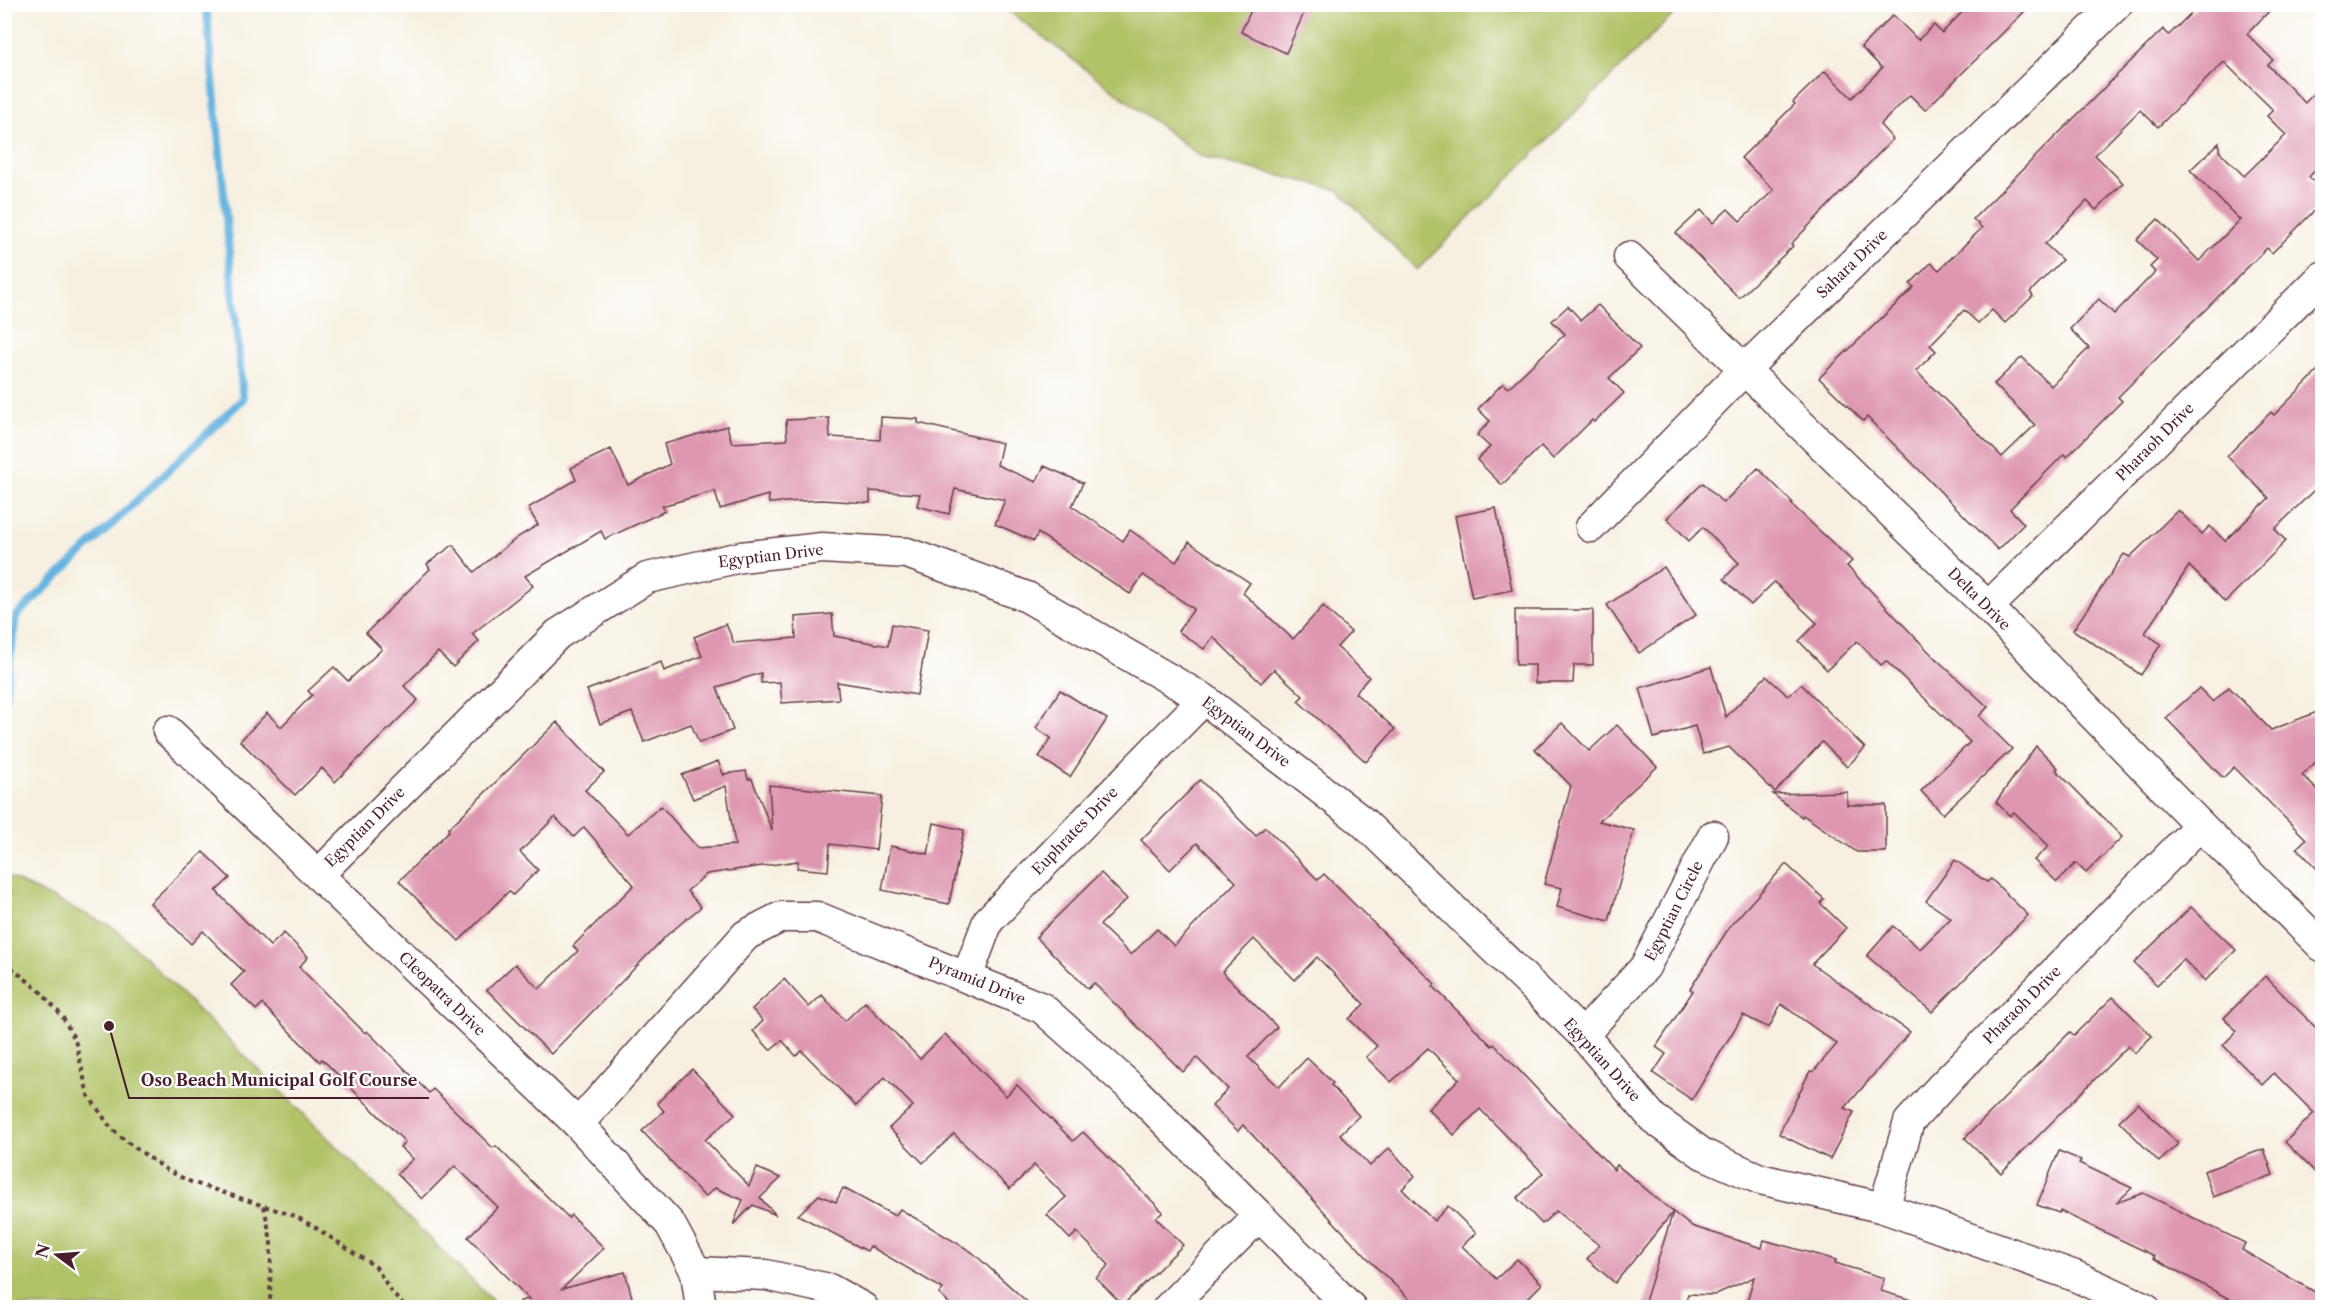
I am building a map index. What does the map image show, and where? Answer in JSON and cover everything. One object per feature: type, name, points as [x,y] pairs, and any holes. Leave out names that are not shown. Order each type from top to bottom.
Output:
[{"type":"street","name":"Sahara Drive","points":[[1591,527],[1743,371],[2117,4]]},
{"type":"street","name":"Delta Drive","points":[[1629,257],[1743,371],[1988,607],[2200,825],[2322,946]]},
{"type":"street","name":"Pharaoh Drive","points":[[1988,607],[2322,277]]},
{"type":"street","name":"Egyptian Drive","points":[[318,875],[558,634],[647,578],[741,557],[822,548],[907,553],[1028,597],[1204,699],[1363,822],[1583,1035],[1653,1118],[1703,1154],[1760,1179],[1884,1208],[2075,1276],[2145,1308]]},
{"type":"street","name":"Euphrates Drive","points":[[967,977],[988,921],[1204,699]]},
{"type":"street","name":"Cleopatra Drive","points":[[168,731],[578,1124],[670,1224],[696,1272]]},
{"type":"street","name":"Pharaoh Drive","points":[[1884,1208],[1909,1122],[2200,825]]},
{"type":"street","name":"Egyptian Circle","points":[[1583,1035],[1645,967],[1713,836]]},
{"type":"street","name":"Pyramid Drive","points":[[578,1124],[746,935],[781,917],[818,917],[1042,1008],[1134,1090],[1351,1308]]},
{"type":"street","points":[[1167,1308],[1259,1216]]},
{"type":"street","points":[[701,1308],[696,1272],[766,1275],[829,1289],[862,1308]]},
{"type":"path","points":[[4,962],[39,990],[62,1016],[75,1040],[88,1095],[111,1128],[147,1157],[191,1182],[295,1216],[316,1228],[376,1268],[392,1293],[406,1308]]},
{"type":"path","points":[[264,1206],[271,1241],[270,1308]]},
{"type":"green space","points":[[1001,5],[1683,5],[1417,270],[1338,190],[1200,156]]},
{"type":"green space","points":[[4,875],[115,928],[499,1307],[5,1307]]},
{"type":"building","points":[[1254,4],[1308,4],[1286,53],[1241,32]]},
{"type":"building","points":[[1970,4],[2032,4],[1925,110],[1910,95],[1880,125],[1893,139],[1791,244],[1793,246],[1739,298],[1676,233],[1701,210],[1713,223],[1728,209],[1740,221],[1774,190],[1741,158],[1825,71],[1852,98],[1882,68],[1861,47],[1893,15],[1918,40],[1934,25],[1942,33]]},
{"type":"building","points":[[2200,4],[2276,4],[2247,34],[2273,60],[2268,65],[2305,103],[2322,85],[2322,163],[2309,177],[2322,190],[2322,203],[2272,253],[2267,248],[2118,397],[2122,401],[2067,457],[2064,454],[2010,509],[2024,524],[1998,550],[1867,417],[1863,421],[1819,378],[1914,287],[1910,284],[1931,263],[1939,270],[1982,228],[1973,219],[2163,29],[2169,35]],"holes":[[[2224,62],[2273,110],[2267,116],[2286,135],[2244,176],[2219,151],[2219,143],[2190,170],[2240,220],[2199,261],[2158,219],[2137,240],[2157,260],[2150,267],[2155,272],[2114,314],[2099,299],[2070,329],[2089,348],[2051,386],[2022,357],[1994,384],[2035,425],[2002,457],[1916,371],[1936,351],[1930,345],[1964,310],[1978,323],[1992,310],[2005,323],[2033,296],[2030,292],[2062,260],[2045,244],[2087,201],[2096,210],[2123,183],[2095,155],[2140,110],[2158,127]]]},
{"type":"building","points":[[1598,305],[1640,348],[1609,378],[1624,393],[1594,422],[1592,420],[1553,459],[1541,446],[1502,485],[1477,460],[1490,447],[1477,435],[1490,421],[1478,409],[1503,383],[1508,388],[1565,334],[1552,321],[1568,306],[1581,320]]},
{"type":"building","points":[[2322,367],[2322,482],[2275,529],[2286,541],[2225,602],[2189,566],[2145,633],[2161,644],[2141,675],[2073,630],[2124,554],[2130,557],[2178,510],[2202,534],[2210,526],[2225,541],[2269,498],[2227,456],[2271,412],[2274,415]]},
{"type":"building","points":[[881,417],[918,419],[918,423],[1002,443],[997,465],[1036,482],[1044,466],[1083,483],[1072,506],[1123,541],[1130,530],[1176,562],[1189,542],[1250,583],[1243,593],[1293,639],[1323,606],[1351,632],[1337,647],[1369,677],[1355,693],[1395,729],[1366,762],[1298,701],[1303,696],[1274,669],[1261,683],[1213,637],[1204,649],[1178,631],[1194,609],[1143,575],[1130,594],[1038,533],[1034,541],[995,524],[1005,500],[955,489],[949,514],[917,506],[920,494],[870,491],[870,503],[821,500],[769,503],[768,495],[720,509],[715,491],[662,506],[665,511],[605,539],[601,531],[525,576],[533,586],[472,634],[479,641],[453,667],[438,652],[404,686],[418,700],[335,782],[322,768],[295,795],[240,741],[267,713],[281,727],[312,695],[308,691],[334,667],[348,681],[382,649],[366,633],[430,569],[427,564],[453,545],[474,572],[518,537],[538,525],[528,508],[576,480],[571,468],[611,449],[628,485],[670,464],[664,444],[727,426],[732,443],[787,440],[786,420],[829,418],[830,437],[880,440]]},
{"type":"building","points":[[1758,468],[1793,503],[1791,504],[1852,561],[1847,566],[1933,656],[1988,707],[1979,716],[2012,749],[1943,814],[1921,791],[1970,742],[1886,661],[1881,665],[1857,641],[1827,670],[1799,641],[1817,623],[1774,582],[1751,605],[1724,579],[1739,563],[1703,527],[1689,541],[1667,518],[1703,483],[1723,503]]},
{"type":"building","points":[[1496,508],[1512,590],[1472,598],[1455,516]]},
{"type":"building","points":[[1664,567],[1696,615],[1639,653],[1607,605]]},
{"type":"building","points":[[1515,610],[1593,610],[1593,665],[1574,665],[1573,683],[1535,683],[1535,665],[1516,665]]},
{"type":"building","points":[[832,614],[834,636],[888,646],[892,624],[928,630],[917,695],[837,682],[839,699],[782,703],[780,682],[761,683],[761,673],[717,687],[733,730],[699,743],[691,724],[644,742],[632,712],[600,724],[587,690],[661,662],[664,671],[702,656],[694,637],[726,624],[734,643],[796,638],[795,617]]},
{"type":"building","points":[[1711,667],[1726,717],[1766,676],[1788,696],[1801,684],[1865,748],[1847,767],[1822,742],[1775,792],[1729,747],[1703,754],[1695,726],[1654,738],[1640,688]]},
{"type":"building","points":[[2229,687],[2271,730],[2322,710],[2322,756],[2302,775],[2322,795],[2322,874],[2297,848],[2306,839],[2234,767],[2223,778],[2166,718],[2199,688],[2213,702]]},
{"type":"building","points":[[1060,690],[1107,719],[1070,777],[1039,757],[1051,738],[1036,728]]},
{"type":"building","points":[[557,722],[604,772],[585,790],[628,834],[661,806],[698,848],[735,845],[726,786],[693,799],[682,775],[718,761],[724,776],[724,774],[746,771],[748,779],[752,779],[772,831],[769,785],[882,796],[876,850],[830,844],[828,871],[797,868],[798,861],[707,874],[687,891],[701,907],[667,935],[551,1054],[487,990],[515,964],[539,989],[578,951],[573,946],[634,885],[584,827],[574,837],[555,817],[520,852],[538,870],[513,895],[509,891],[459,941],[399,881],[449,831],[448,829]]},
{"type":"building","points":[[1562,723],[1589,751],[1617,725],[1657,767],[1599,821],[1634,830],[1609,921],[1557,907],[1562,888],[1544,884],[1571,786],[1535,749]]},
{"type":"building","points":[[2036,746],[2058,768],[2056,770],[2122,837],[2086,873],[2076,863],[2057,882],[2034,860],[2049,846],[2014,812],[2010,816],[1996,802]]},
{"type":"building","points":[[1200,780],[1256,836],[1265,827],[1318,880],[1324,874],[1435,984],[1433,986],[1492,1046],[1494,1044],[1614,1170],[1617,1165],[1673,1212],[1615,1283],[1587,1259],[1599,1245],[1556,1211],[1542,1224],[1517,1198],[1543,1173],[1480,1109],[1454,1135],[1428,1109],[1459,1079],[1428,1048],[1391,1082],[1366,1057],[1377,1046],[1349,1019],[1364,1004],[1317,957],[1295,980],[1254,939],[1222,972],[1277,1027],[1248,1057],[1279,1087],[1307,1058],[1333,1083],[1331,1085],[1359,1116],[1340,1134],[1370,1166],[1389,1148],[1415,1176],[1402,1189],[1434,1221],[1448,1206],[1476,1233],[1462,1246],[1496,1279],[1517,1259],[1542,1284],[1518,1308],[1419,1308],[1376,1267],[1243,1125],[1238,1131],[1212,1106],[1228,1089],[1197,1058],[1183,1072],[1094,983],[1088,989],[1036,937],[1101,873],[1127,899],[1100,925],[1131,955],[1157,929],[1174,946],[1236,882],[1197,843],[1170,870],[1141,840]]},
{"type":"building","points":[[1847,792],[1847,805],[1886,805],[1886,852],[1857,852],[1803,815],[1802,817],[1773,794]]},
{"type":"building","points":[[934,823],[964,830],[949,904],[882,890],[890,846],[928,854]]},
{"type":"building","points":[[203,852],[230,878],[216,891],[270,946],[284,933],[308,957],[299,967],[365,1033],[367,1031],[429,1093],[433,1089],[493,1148],[496,1146],[569,1218],[571,1215],[604,1248],[562,1289],[625,1272],[635,1308],[521,1308],[520,1301],[529,1299],[468,1237],[498,1207],[455,1166],[422,1199],[397,1174],[413,1159],[400,1147],[405,1142],[322,1059],[320,1062],[262,1004],[256,1010],[231,985],[244,972],[203,931],[191,944],[150,903]]},
{"type":"building","points":[[1955,860],[1987,882],[1991,879],[2028,915],[1932,1012],[1867,956],[1893,926],[1920,949],[1951,918],[1926,901]]},
{"type":"building","points":[[1786,864],[1824,899],[1820,903],[1846,928],[1812,964],[1910,1032],[1845,1108],[1854,1112],[1830,1159],[1779,1134],[1810,1071],[1813,1072],[1837,1044],[1781,1004],[1769,1028],[1743,1015],[1692,1100],[1653,1073],[1666,1054],[1656,1047],[1693,991],[1690,989],[1730,926]]},
{"type":"building","points":[[2191,907],[2236,950],[2205,981],[2183,959],[2157,985],[2134,963]]},
{"type":"building","points":[[2265,976],[2322,1034],[2322,1179],[2285,1142],[2314,1113],[2274,1073],[2262,1085],[2223,1045],[2237,1031],[2224,1018]]},
{"type":"building","points":[[784,979],[809,1007],[822,995],[845,1021],[865,1002],[920,1059],[945,1034],[1006,1096],[1017,1085],[1073,1141],[1083,1132],[1163,1212],[1156,1218],[1183,1245],[1123,1305],[1096,1278],[1109,1265],[1077,1232],[1070,1239],[1047,1215],[1066,1197],[1034,1165],[1010,1189],[954,1134],[923,1163],[889,1128],[913,1106],[885,1077],[856,1106],[802,1051],[796,1056],[782,1040],[770,1050],[753,1031],[763,1021],[752,1009]]},
{"type":"building","points":[[2113,997],[2152,1036],[2135,1053],[2128,1046],[2001,1173],[1965,1138],[2070,1032],[2074,1035]]},
{"type":"building","points":[[692,1069],[735,1114],[705,1140],[749,1186],[757,1168],[781,1178],[760,1198],[776,1215],[753,1205],[733,1225],[743,1200],[715,1188],[705,1197],[642,1131],[664,1111],[657,1103]]},
{"type":"building","points":[[2138,1103],[2178,1144],[2159,1162],[2119,1121]]},
{"type":"building","points":[[2264,1149],[2273,1175],[2213,1197],[2204,1171]]},
{"type":"building","points":[[2059,1151],[2081,1160],[2079,1163],[2132,1188],[2116,1203],[2143,1193],[2245,1243],[2242,1250],[2322,1296],[2322,1308],[2246,1308],[2153,1258],[2155,1256],[2060,1211],[2059,1213],[2037,1205]]},
{"type":"building","points":[[843,1188],[895,1216],[900,1209],[972,1252],[1034,1308],[954,1308],[939,1294],[943,1289],[870,1246],[867,1251],[798,1215],[819,1195],[836,1202]]},
{"type":"building","points":[[1673,1212],[1691,1226],[1762,1248],[1764,1240],[1836,1260],[1835,1263],[1884,1278],[1881,1291],[1918,1302],[1917,1308],[1745,1308],[1754,1277],[1714,1295],[1688,1294],[1684,1308],[1643,1308]]},
{"type":"waterway","points":[[4,705],[16,616],[243,399],[206,4]]},
{"type":"place","name":"Oso Beach Municipal Golf Course","points":[[109,1026]]}]
